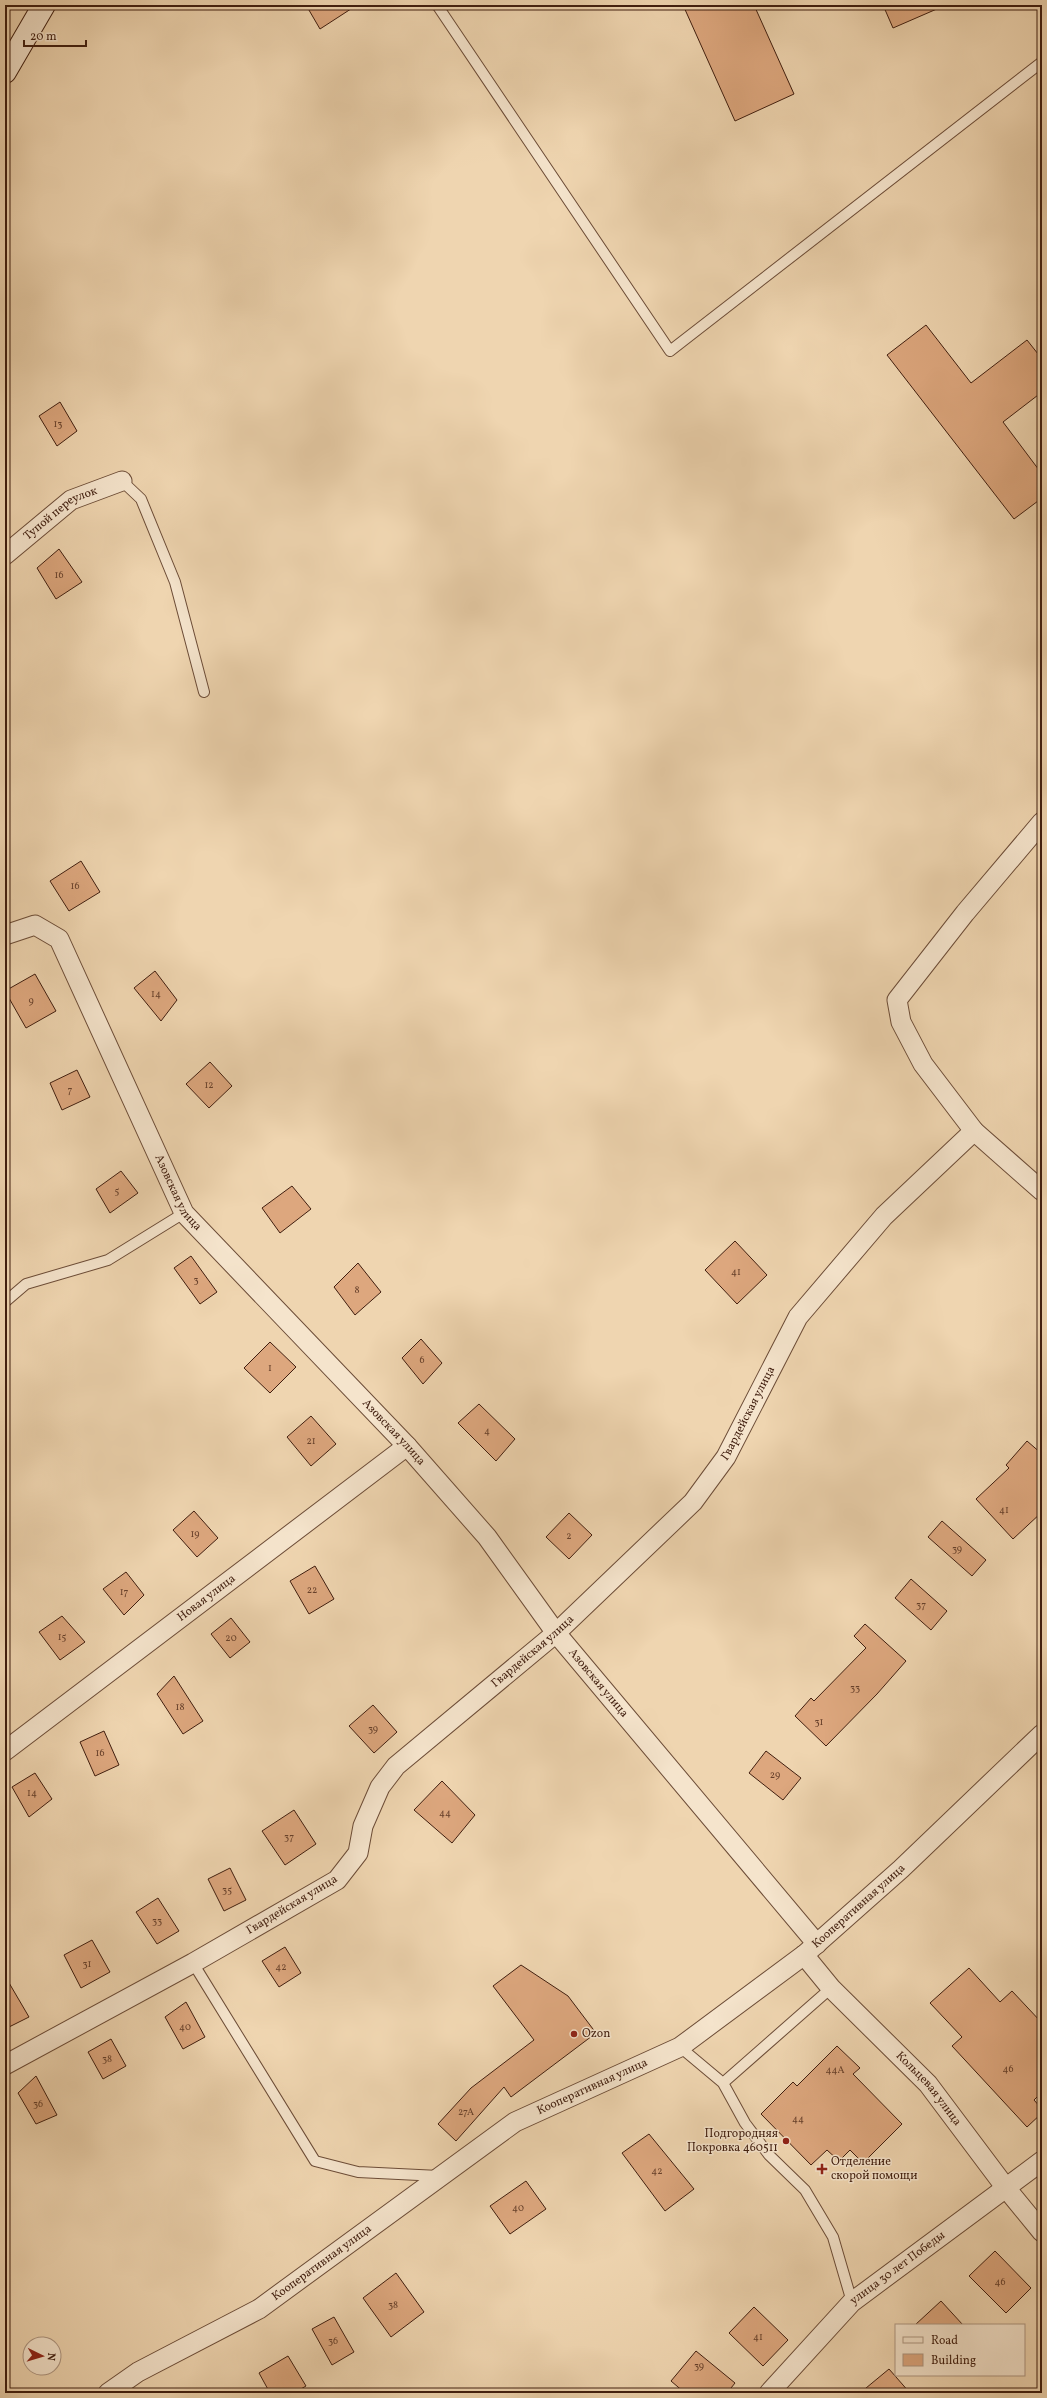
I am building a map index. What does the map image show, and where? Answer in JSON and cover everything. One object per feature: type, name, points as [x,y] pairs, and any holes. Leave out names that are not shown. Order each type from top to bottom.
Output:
[{"type":"street","points":[[5,72],[44,5]]},
{"type":"street","name":"Тупой переулок","points":[[5,555],[71,500],[122,481]]},
{"type":"street","points":[[1042,822],[965,913],[898,1000],[901,1022],[923,1064],[974,1131],[1042,1191]]},
{"type":"street","name":"Азовская улица","points":[[5,935],[35,925],[59,939],[184,1213],[407,1446],[486,1537],[556,1633],[811,1950]]},
{"type":"street","name":"Гвардейская улица","points":[[5,2065],[193,1963],[337,1880],[358,1853],[363,1826],[380,1788],[396,1766],[556,1633],[693,1502],[726,1457],[798,1317],[884,1216],[974,1131]]},
{"type":"street","name":"Новая улица","points":[[5,1751],[407,1446]]},
{"type":"street","name":"Кооперативная улица","points":[[108,2393],[138,2372],[259,2309],[439,2176],[515,2122],[680,2047],[811,1950],[901,1869],[1042,1734]]},
{"type":"street","name":"Кольцевая улица","points":[[811,1950],[831,1988],[928,2084],[1006,2188],[1042,2232]]},
{"type":"street","name":"улица 30 лет Победы","points":[[769,2393],[852,2302],[1042,2161]]},
{"type":"lane","points":[[437,5],[670,351],[1042,62]]},
{"type":"lane","points":[[122,481],[141,499],[175,582],[204,692]]},
{"type":"lane","points":[[5,1302],[26,1284],[108,1260],[184,1213]]},
{"type":"lane","points":[[193,1963],[315,2161],[358,2172],[439,2176]]},
{"type":"lane","points":[[723,2083],[831,1988]]},
{"type":"lane","points":[[680,2047],[723,2083],[746,2123],[769,2155],[805,2190],[833,2237],[852,2302]]},
{"type":"building","points":[[306,5],[357,5],[320,29]]},
{"type":"building","points":[[683,5],[754,5],[794,94],[735,121]]},
{"type":"building","points":[[883,5],[946,5],[893,28]]},
{"type":"building","points":[[926,325],[971,383],[1027,340],[1042,359],[1042,392],[1003,422],[1042,474],[1042,498],[1014,519],[887,355]]},
{"type":"building","points":[[60,402],[77,431],[57,446],[39,416]]},
{"type":"building","points":[[59,549],[82,582],[56,599],[37,568]]},
{"type":"building","points":[[81,861],[100,892],[69,911],[50,881]]},
{"type":"building","points":[[155,971],[177,1000],[161,1021],[134,988]]},
{"type":"building","points":[[35,974],[56,1011],[26,1028],[5,991]]},
{"type":"building","points":[[210,1062],[232,1086],[209,1108],[186,1084]]},
{"type":"building","points":[[77,1070],[90,1097],[62,1110],[50,1083]]},
{"type":"building","points":[[121,1171],[138,1193],[110,1213],[96,1189]]},
{"type":"building","points":[[292,1186],[311,1209],[280,1233],[262,1208]]},
{"type":"building","points":[[735,1241],[767,1275],[737,1304],[705,1270]]},
{"type":"building","points":[[191,1256],[217,1292],[200,1304],[174,1268]]},
{"type":"building","points":[[358,1263],[381,1292],[355,1315],[334,1287]]},
{"type":"building","points":[[421,1339],[442,1363],[423,1384],[402,1358]]},
{"type":"building","points":[[270,1342],[296,1367],[270,1393],[244,1368]]},
{"type":"building","points":[[479,1404],[515,1439],[496,1461],[458,1423]]},
{"type":"building","points":[[311,1416],[336,1444],[311,1466],[287,1437]]},
{"type":"building","points":[[1027,1441],[1042,1454],[1042,1512],[1013,1539],[976,1499],[1009,1468],[1006,1465]]},
{"type":"building","points":[[194,1511],[218,1538],[197,1557],[173,1530]]},
{"type":"building","points":[[569,1513],[592,1535],[569,1559],[546,1537]]},
{"type":"building","points":[[942,1521],[986,1560],[972,1576],[928,1537]]},
{"type":"building","points":[[315,1566],[334,1599],[309,1614],[290,1581]]},
{"type":"building","points":[[126,1572],[144,1595],[124,1615],[103,1589]]},
{"type":"building","points":[[911,1579],[947,1611],[931,1630],[895,1598]]},
{"type":"building","points":[[62,1616],[85,1642],[60,1660],[39,1632]]},
{"type":"building","points":[[231,1618],[250,1642],[230,1658],[211,1634]]},
{"type":"building","points":[[865,1624],[906,1661],[877,1694],[826,1746],[795,1716],[811,1698],[814,1701],[866,1648],[854,1636]]},
{"type":"building","points":[[174,1676],[203,1721],[183,1734],[157,1694]]},
{"type":"building","points":[[373,1705],[397,1732],[374,1753],[349,1726]]},
{"type":"building","points":[[104,1731],[119,1765],[95,1776],[80,1742]]},
{"type":"building","points":[[766,1751],[801,1778],[783,1800],[749,1773]]},
{"type":"building","points":[[35,1773],[52,1799],[29,1817],[12,1787]]},
{"type":"building","points":[[442,1781],[475,1815],[452,1843],[414,1810]]},
{"type":"building","points":[[294,1810],[316,1844],[285,1865],[262,1831]]},
{"type":"building","points":[[230,1868],[246,1900],[224,1911],[208,1879]]},
{"type":"building","points":[[158,1898],[179,1931],[157,1944],[136,1912]]},
{"type":"building","points":[[92,1940],[110,1972],[81,1988],[64,1955]]},
{"type":"building","points":[[285,1947],[301,1973],[279,1987],[262,1961]]},
{"type":"building","points":[[521,1965],[568,1996],[596,2033],[511,2097],[504,2087],[456,2141],[438,2124],[471,2088],[534,2040],[493,1986]]},
{"type":"building","points":[[969,1968],[1000,2002],[1012,1991],[1042,2023],[1042,2092],[1034,2100],[1042,2109],[1042,2113],[1027,2127],[952,2046],[962,2037],[930,2003]]},
{"type":"building","points":[[5,1976],[29,2017],[5,2029]]},
{"type":"building","points":[[186,2002],[205,2037],[183,2049],[165,2017]]},
{"type":"building","points":[[111,2039],[126,2066],[103,2079],[88,2052]]},
{"type":"building","points":[[837,2046],[860,2068],[853,2074],[902,2124],[863,2163],[850,2150],[839,2161],[827,2150],[811,2165],[761,2114],[793,2082],[797,2086]]},
{"type":"building","points":[[36,2076],[57,2115],[36,2124],[18,2093]]},
{"type":"building","points":[[649,2134],[694,2189],[665,2211],[622,2153]]},
{"type":"building","points":[[526,2181],[546,2209],[510,2234],[490,2206]]},
{"type":"building","points":[[995,2251],[1031,2288],[1006,2313],[969,2276]]},
{"type":"building","points":[[396,2273],[424,2312],[391,2337],[363,2298]]},
{"type":"building","points":[[941,2301],[962,2324],[916,2324]]},
{"type":"building","points":[[754,2307],[788,2340],[763,2366],[729,2333]]},
{"type":"building","points":[[334,2317],[354,2352],[332,2365],[312,2329]]},
{"type":"building","points":[[696,2351],[735,2383],[727,2393],[685,2393],[671,2381]]},
{"type":"building","points":[[288,2356],[306,2386],[294,2393],[270,2393],[259,2373]]},
{"type":"building","points":[[889,2369],[910,2393],[860,2393]]},
{"type":"place","name":"Ozon","points":[[574,2034]]},
{"type":"place","name":"Подгородняя Покровка 460511","points":[[786,2141]]},
{"type":"place","name":"Отделение скорой помощи","points":[[822,2169]]}]
